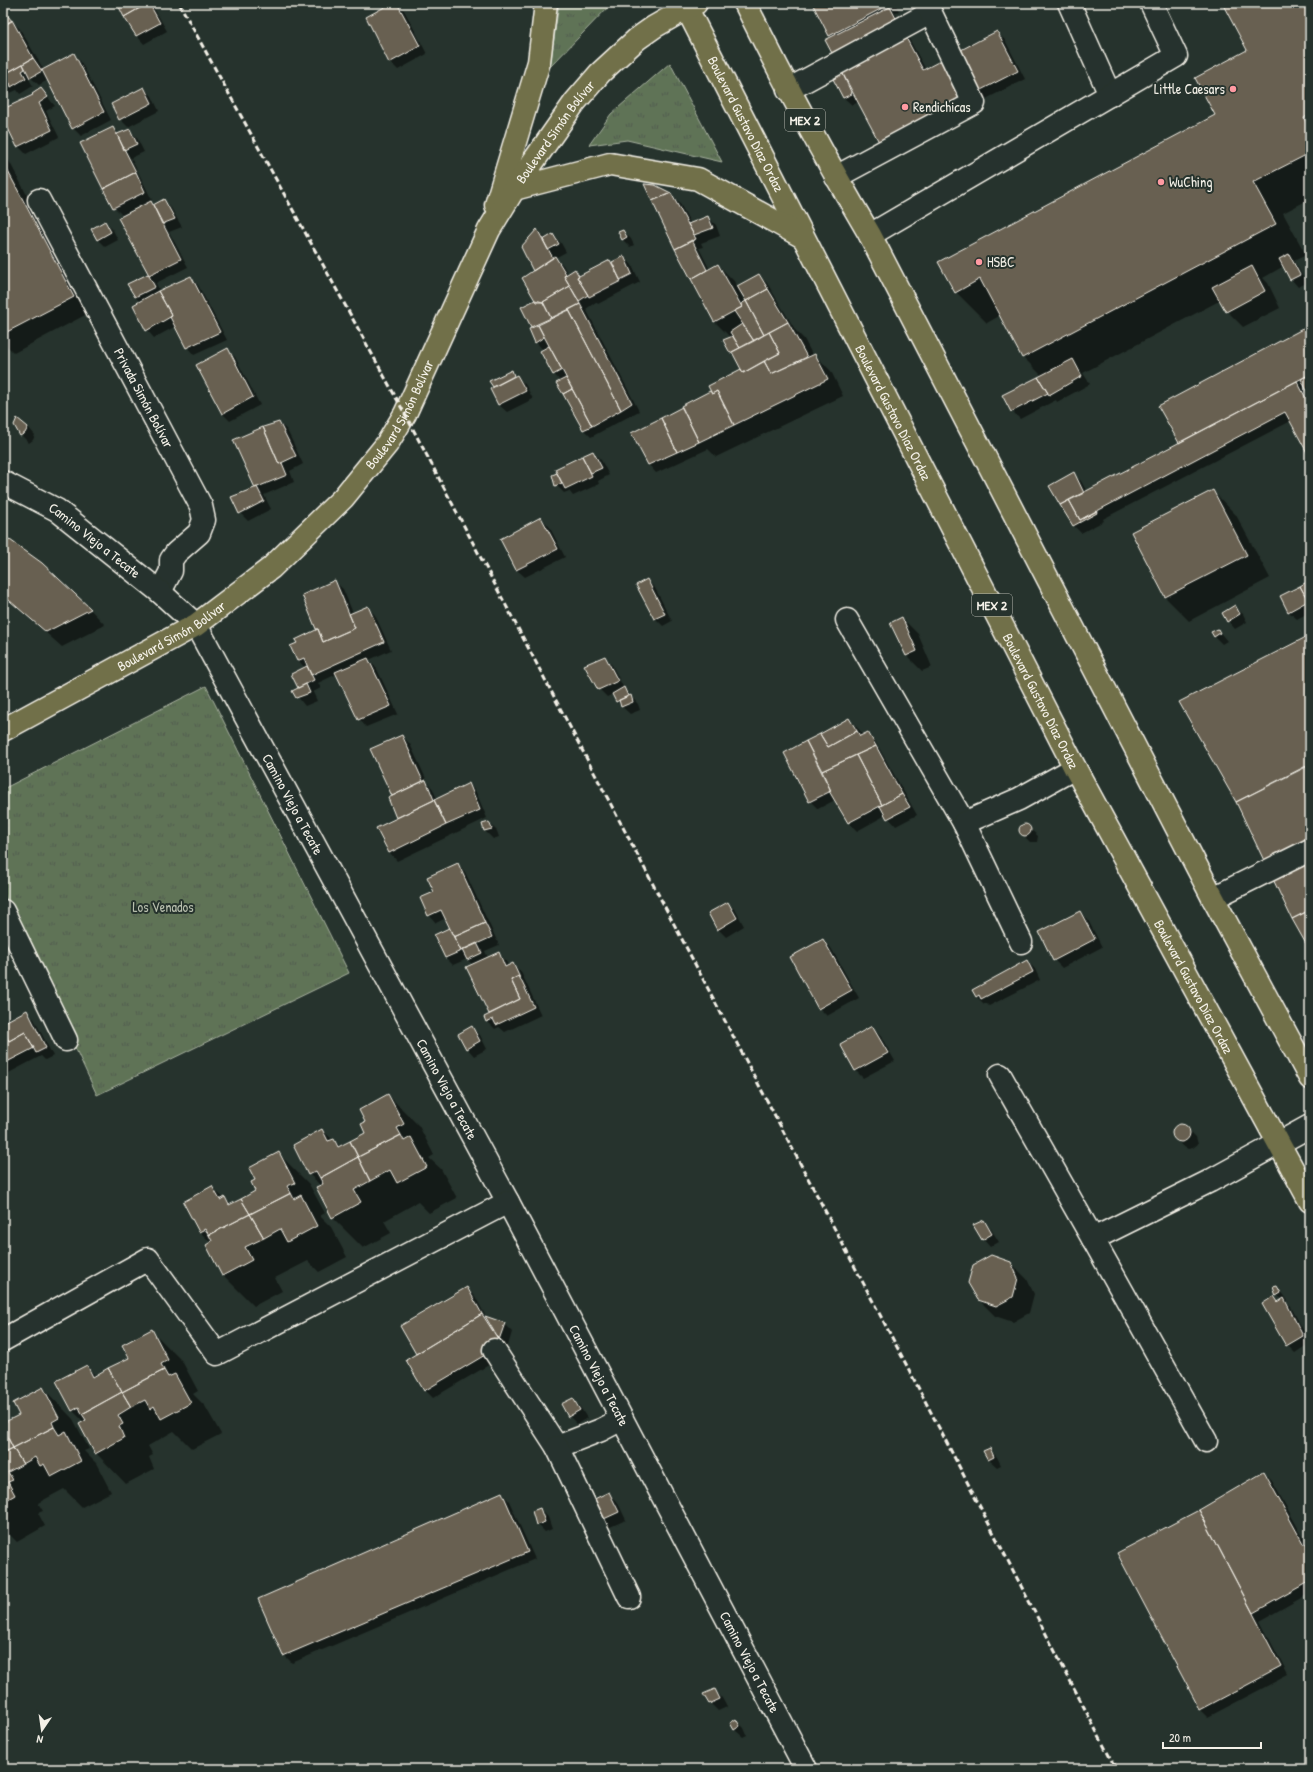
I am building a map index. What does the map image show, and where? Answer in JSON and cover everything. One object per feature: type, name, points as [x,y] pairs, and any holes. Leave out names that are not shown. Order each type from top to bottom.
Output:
[{"type":"main road","points":[[489,230],[539,62],[546,3]]},
{"type":"main road","name":"MEX 2","points":[[745,3],[788,90],[870,235],[1213,898],[1310,1078]]},
{"type":"main road","name":"Boulevard Simón Bolívar","points":[[3,730],[196,625],[271,568],[343,498],[387,444],[405,414],[489,230],[514,190],[575,102],[600,74],[637,39],[689,5]]},
{"type":"main road","name":"Boulevard Gustavo Díaz Ordaz","points":[[689,5],[803,237],[1075,768],[1310,1201]]},
{"type":"main road","points":[[514,190],[610,164],[698,178],[803,237]]},
{"type":"street","points":[[1069,3],[1110,95]]},
{"type":"street","points":[[870,235],[1176,56],[1151,3]]},
{"type":"street","points":[[788,90],[928,8],[974,103],[836,177]]},
{"type":"street","name":"Privada Simón Bolívar","points":[[39,200],[201,506],[204,520],[199,533],[176,553],[171,560],[171,571],[160,592]]},
{"type":"street","name":"Camino Viejo a Tecate","points":[[3,482],[57,510],[160,592],[196,625],[508,1202],[806,1769]]},
{"type":"street","points":[[847,620],[964,822],[1021,942]]},
{"type":"street","points":[[964,822],[1019,799],[1075,768]]},
{"type":"street","points":[[1213,898],[1310,850]]},
{"type":"street","points":[[3,911],[66,1040]]},
{"type":"street","points":[[1000,1075],[1206,1441]]},
{"type":"street","points":[[1093,1239],[1210,1180],[1310,1126]]},
{"type":"street","points":[[3,1340],[148,1259],[217,1354],[508,1202]]},
{"type":"street","points":[[494,1350],[557,1447],[629,1597]]},
{"type":"street","points":[[557,1447],[601,1430],[622,1419]]},
{"type":"green space","points":[[559,3],[612,3],[550,67]]},
{"type":"green space","points":[[670,63],[722,162],[627,140],[589,145],[611,114]]},
{"type":"green space","name":"Los Venados","points":[[206,686],[349,973],[97,1095],[3,891],[3,789]]},
{"type":"building","points":[[117,3],[148,3],[124,17]]},
{"type":"building","points":[[149,3],[160,23],[136,36],[124,17]]},
{"type":"building","points":[[392,3],[397,3],[420,46],[389,63],[366,17]]},
{"type":"building","points":[[812,3],[892,3],[829,36]]},
{"type":"building","points":[[1222,3],[1310,3],[1310,114],[1304,118],[1310,130],[1310,153],[1253,182],[1276,224],[1022,358],[980,279],[955,293],[938,262],[1215,115],[1195,78],[1247,50]]},
{"type":"building","name":"Rendichicas","points":[[890,7],[923,70],[997,31],[1018,71],[879,142],[825,40]]},
{"type":"building","points":[[4,11],[12,21],[3,26],[3,12]]},
{"type":"building","points":[[12,20],[33,58],[3,75],[3,26]]},
{"type":"building","points":[[74,53],[104,112],[72,129],[42,70]]},
{"type":"building","points":[[33,58],[42,71],[30,78],[23,64]]},
{"type":"building","points":[[23,64],[25,69],[22,71],[26,78],[11,87],[10,83],[3,85],[3,75]]},
{"type":"building","points":[[842,72],[852,94],[843,98],[832,77]]},
{"type":"building","points":[[144,87],[152,103],[119,120],[111,104]]},
{"type":"building","points":[[41,88],[48,97],[39,103],[52,130],[17,147],[3,118],[3,109],[33,95],[32,94]]},
{"type":"building","points":[[113,127],[136,172],[103,189],[80,143]]},
{"type":"building","points":[[130,129],[137,144],[124,150],[117,134]]},
{"type":"building","points":[[3,162],[74,297],[3,334]]},
{"type":"building","points":[[136,172],[145,192],[113,208],[103,189]]},
{"type":"building","points":[[644,184],[655,185],[671,193],[652,201]]},
{"type":"building","points":[[671,193],[696,239],[675,249],[652,201]]},
{"type":"building","points":[[164,199],[175,219],[162,224],[153,205]]},
{"type":"building","points":[[151,201],[181,259],[149,275],[118,218]]},
{"type":"building","points":[[708,216],[713,228],[694,235],[688,224]]},
{"type":"building","points":[[105,221],[111,232],[97,240],[91,229]]},
{"type":"building","points":[[537,229],[553,258],[533,271],[521,247]]},
{"type":"building","points":[[623,230],[627,237],[622,240],[618,232]]},
{"type":"building","points":[[553,234],[559,244],[548,250],[543,240]]},
{"type":"building","points":[[692,240],[707,270],[691,279],[675,249]]},
{"type":"building","points":[[1289,254],[1300,275],[1290,280],[1279,259]]},
{"type":"building","points":[[555,256],[566,274],[564,276],[570,286],[543,302],[536,302],[522,278]]},
{"type":"building","points":[[624,256],[632,274],[620,280],[612,262]]},
{"type":"building","points":[[610,260],[621,281],[589,297],[577,277]]},
{"type":"building","points":[[718,264],[742,307],[714,322],[691,279]]},
{"type":"building","points":[[1252,266],[1265,291],[1226,312],[1212,287]]},
{"type":"building","points":[[575,269],[579,276],[577,277],[588,295],[579,301],[564,276]]},
{"type":"building","points":[[148,274],[155,287],[135,297],[127,284]]},
{"type":"building","points":[[759,274],[768,289],[746,301],[737,286]]},
{"type":"building","points":[[191,276],[220,332],[186,348],[170,317],[172,316],[158,291]]},
{"type":"building","points":[[570,286],[580,304],[551,318],[543,302]]},
{"type":"building","points":[[768,289],[788,322],[764,335],[746,301]]},
{"type":"building","points":[[158,291],[172,316],[146,331],[133,305]]},
{"type":"building","points":[[535,300],[543,302],[551,318],[531,327],[521,307]]},
{"type":"building","points":[[746,301],[764,335],[754,341],[734,311],[742,307],[741,304]]},
{"type":"building","points":[[580,304],[632,403],[621,410],[569,310]]},
{"type":"building","points":[[569,310],[621,410],[592,426],[538,325]]},
{"type":"building","points":[[788,322],[807,357],[771,374],[764,361],[780,353],[769,332]]},
{"type":"building","points":[[742,324],[754,341],[740,348],[730,332]]},
{"type":"building","points":[[538,325],[544,337],[535,343],[529,329]]},
{"type":"building","points":[[1310,325],[1310,374],[1179,443],[1158,406]]},
{"type":"building","points":[[769,332],[780,353],[743,373],[732,352]]},
{"type":"building","points":[[733,336],[740,348],[730,353],[723,340]]},
{"type":"building","points":[[549,346],[562,370],[553,375],[540,351]]},
{"type":"building","points":[[228,348],[253,397],[222,414],[196,365]]},
{"type":"building","points":[[815,354],[828,379],[734,425],[717,391],[712,394],[708,386],[741,369],[743,373],[764,361],[771,374]]},
{"type":"building","points":[[1073,359],[1082,376],[1049,395],[1038,377]]},
{"type":"building","points":[[512,370],[514,376],[493,387],[489,381]]},
{"type":"building","points":[[1310,374],[1310,397],[1301,379]]},
{"type":"building","points":[[517,375],[526,391],[498,405],[490,389]]},
{"type":"building","points":[[1038,377],[1048,393],[1011,412],[1002,395]]},
{"type":"building","points":[[566,378],[572,389],[563,394],[556,383]]},
{"type":"building","points":[[1297,381],[1310,406],[1310,458],[1285,412],[1080,520],[1069,500]]},
{"type":"building","points":[[572,389],[592,426],[583,430],[563,394]]},
{"type":"building","points":[[710,391],[712,394],[717,391],[734,425],[699,442],[681,406]]},
{"type":"building","points":[[682,407],[699,442],[677,452],[661,418]]},
{"type":"building","points":[[17,418],[28,427],[25,433],[20,436],[14,425]]},
{"type":"building","points":[[661,418],[677,452],[648,465],[631,433]]},
{"type":"building","points":[[279,422],[296,456],[279,464],[263,427]]},
{"type":"building","points":[[263,427],[279,464],[282,463],[287,475],[255,488],[233,440]]},
{"type":"building","points":[[593,451],[602,468],[591,473],[582,456]]},
{"type":"building","points":[[582,456],[592,476],[565,489],[555,469]]},
{"type":"building","points":[[1074,472],[1084,493],[1060,505],[1049,486]]},
{"type":"building","points":[[557,473],[562,483],[555,486],[552,475]]},
{"type":"building","points":[[257,487],[264,501],[239,514],[231,497]]},
{"type":"building","points":[[1213,490],[1247,555],[1165,597],[1131,532]]},
{"type":"building","points":[[1069,500],[1080,520],[1096,511],[1097,513],[1073,526],[1060,505]]},
{"type":"building","points":[[541,517],[558,549],[516,570],[500,539]]},
{"type":"building","points":[[3,535],[42,563],[91,609],[46,632],[3,595]]},
{"type":"building","points":[[647,579],[665,614],[654,619],[636,585]]},
{"type":"building","points":[[335,580],[355,628],[323,642],[302,595]]},
{"type":"building","points":[[1310,580],[1310,592],[1305,595],[1300,586]]},
{"type":"building","points":[[1300,586],[1308,601],[1288,612],[1280,596]]},
{"type":"building","points":[[1235,605],[1240,614],[1227,622],[1222,613]]},
{"type":"building","points":[[368,606],[384,642],[311,675],[304,658],[297,661],[290,646],[297,643],[295,640],[318,629],[323,642],[355,628],[349,614]]},
{"type":"building","points":[[902,617],[917,651],[906,656],[890,623]]},
{"type":"building","points":[[1218,629],[1220,633],[1214,637],[1211,632]]},
{"type":"building","points":[[1310,635],[1310,764],[1236,802],[1179,702]]},
{"type":"building","points":[[605,656],[618,681],[598,690],[584,665]]},
{"type":"building","points":[[368,658],[391,706],[358,720],[335,672]]},
{"type":"building","points":[[307,666],[314,680],[298,688],[291,674]]},
{"type":"building","points":[[306,684],[310,693],[296,698],[292,691]]},
{"type":"building","points":[[624,687],[628,696],[616,702],[612,694]]},
{"type":"building","points":[[631,695],[633,702],[621,707],[619,700]]},
{"type":"building","points":[[849,718],[857,731],[828,747],[820,734]]},
{"type":"building","points":[[857,731],[860,736],[868,732],[876,746],[822,771],[806,741],[820,734],[828,747]]},
{"type":"building","points":[[402,735],[423,781],[392,796],[370,749]]},
{"type":"building","points":[[806,741],[831,791],[809,802],[784,753]]},
{"type":"building","points":[[876,746],[902,794],[882,805],[856,755]]},
{"type":"building","points":[[856,755],[882,805],[848,823],[829,791],[831,791],[822,771]]},
{"type":"building","points":[[1310,765],[1310,910],[1292,919],[1236,802]]},
{"type":"building","points":[[426,780],[434,800],[396,818],[388,798]]},
{"type":"building","points":[[469,783],[480,810],[446,825],[434,800]]},
{"type":"building","points":[[902,794],[910,807],[887,819],[880,806]]},
{"type":"building","points":[[434,800],[446,825],[389,853],[376,828]]},
{"type":"building","points":[[489,822],[492,829],[484,831],[482,824]]},
{"type":"building","points":[[1023,824],[1027,824],[1031,830],[1027,836],[1023,836],[1019,832],[1019,828]]},
{"type":"building","points":[[458,863],[485,923],[454,937],[441,910],[428,916],[420,898],[434,892],[427,877]]},
{"type":"building","points":[[728,902],[737,918],[717,930],[708,913]]},
{"type":"building","points":[[1310,910],[1310,951],[1292,919]]},
{"type":"building","points":[[1080,911],[1095,939],[1053,961],[1039,932]]},
{"type":"building","points":[[485,923],[492,937],[461,951],[454,937]]},
{"type":"building","points":[[449,928],[461,951],[445,958],[434,935]]},
{"type":"building","points":[[823,939],[852,990],[818,1009],[790,957]]},
{"type":"building","points":[[477,943],[482,953],[467,960],[462,950]]},
{"type":"building","points":[[499,952],[505,967],[513,963],[519,976],[511,980],[520,999],[489,1014],[466,967]]},
{"type":"building","points":[[1027,960],[1033,972],[981,999],[979,995],[976,997],[972,990]]},
{"type":"building","points":[[519,976],[534,1007],[496,1025],[493,1019],[486,1022],[484,1017],[520,999],[511,980]]},
{"type":"building","points":[[27,1010],[46,1048],[36,1053],[25,1032],[9,1041],[3,1031],[3,1023]]},
{"type":"building","points":[[472,1026],[480,1041],[466,1049],[458,1034]]},
{"type":"building","points":[[872,1026],[888,1053],[855,1071],[840,1044]]},
{"type":"building","points":[[3,1031],[9,1041],[25,1032],[34,1048],[3,1064]]},
{"type":"building","points":[[388,1094],[404,1124],[397,1128],[401,1135],[358,1157],[350,1141],[365,1133],[361,1124],[365,1122],[359,1110]]},
{"type":"building","points":[[1181,1124],[1187,1127],[1190,1133],[1187,1139],[1181,1142],[1175,1139],[1172,1133],[1175,1127]]},
{"type":"building","points":[[322,1129],[328,1141],[334,1139],[338,1147],[350,1141],[358,1157],[320,1178],[316,1171],[308,1175],[293,1145]]},
{"type":"building","points":[[401,1135],[404,1141],[411,1137],[427,1167],[397,1183],[390,1170],[370,1181],[358,1157]]},
{"type":"building","points":[[279,1152],[295,1183],[287,1186],[291,1193],[250,1214],[241,1199],[255,1191],[251,1182],[255,1180],[249,1168]]},
{"type":"building","points":[[358,1157],[370,1181],[354,1190],[361,1202],[332,1218],[316,1187],[323,1184],[320,1178]]},
{"type":"building","points":[[212,1186],[220,1200],[225,1197],[229,1205],[241,1199],[250,1214],[209,1235],[205,1229],[199,1232],[183,1202]]},
{"type":"building","points":[[291,1193],[294,1199],[301,1195],[317,1226],[287,1242],[280,1229],[264,1238],[250,1214]]},
{"type":"building","points":[[250,1214],[264,1238],[245,1247],[252,1260],[222,1276],[206,1245],[212,1241],[209,1235]]},
{"type":"building","points":[[984,1220],[992,1234],[982,1240],[973,1225]]},
{"type":"building","points":[[991,1255],[1011,1262],[1018,1278],[1013,1297],[996,1306],[978,1300],[968,1283],[973,1265]]},
{"type":"building","points":[[1277,1286],[1281,1293],[1276,1296],[1273,1287]]},
{"type":"building","points":[[467,1287],[482,1314],[416,1354],[400,1326]]},
{"type":"building","points":[[1274,1296],[1278,1302],[1284,1298],[1303,1336],[1286,1346],[1262,1304]]},
{"type":"building","points":[[482,1314],[502,1345],[424,1391],[406,1360]]},
{"type":"building","points":[[485,1316],[505,1323],[499,1340]]},
{"type":"building","points":[[152,1329],[168,1360],[161,1364],[164,1370],[122,1392],[108,1368],[129,1358],[122,1345]]},
{"type":"building","points":[[87,1365],[93,1377],[108,1368],[122,1392],[82,1414],[79,1407],[72,1411],[56,1381]]},
{"type":"building","points":[[164,1370],[168,1377],[175,1374],[191,1403],[161,1419],[154,1406],[150,1409],[145,1400],[131,1407],[122,1392]]},
{"type":"building","points":[[43,1387],[59,1418],[52,1422],[54,1427],[13,1448],[3,1428],[3,1423],[19,1415],[13,1403]]},
{"type":"building","points":[[122,1392],[131,1407],[118,1415],[123,1424],[119,1426],[124,1438],[95,1454],[79,1424],[86,1420],[82,1414]]},
{"type":"building","points":[[573,1398],[580,1410],[568,1417],[561,1404]]},
{"type":"building","points":[[54,1427],[59,1435],[66,1431],[81,1461],[51,1477],[44,1464],[40,1466],[35,1457],[23,1464],[13,1448]]},
{"type":"building","points":[[3,1428],[13,1448],[3,1453]]},
{"type":"building","points":[[13,1448],[23,1464],[8,1472],[13,1480],[8,1482],[15,1495],[3,1502],[3,1453]]},
{"type":"building","points":[[990,1448],[994,1457],[988,1460],[983,1451]]},
{"type":"building","points":[[1264,1472],[1304,1545],[1310,1541],[1310,1581],[1253,1613],[1199,1510]]},
{"type":"building","points":[[502,1492],[528,1552],[283,1656],[258,1599]]},
{"type":"building","points":[[609,1492],[619,1512],[593,1524],[584,1504]]},
{"type":"building","points":[[540,1508],[545,1522],[536,1525],[532,1511]]},
{"type":"building","points":[[1199,1510],[1281,1667],[1200,1710],[1117,1553]]},
{"type":"building","points":[[715,1689],[720,1699],[709,1704],[703,1694]]},
{"type":"building","points":[[736,1719],[740,1726],[734,1730],[730,1723]]},
{"type":"railway","points":[[179,3],[405,414],[907,1366],[1116,1769]]},
{"type":"place","name":"Little Caesars","points":[[1233,89]]},
{"type":"place","name":"Rendichicas","points":[[905,107]]},
{"type":"place","name":"WuChing","points":[[1161,182]]},
{"type":"place","name":"HSBC","points":[[979,262]]}]
